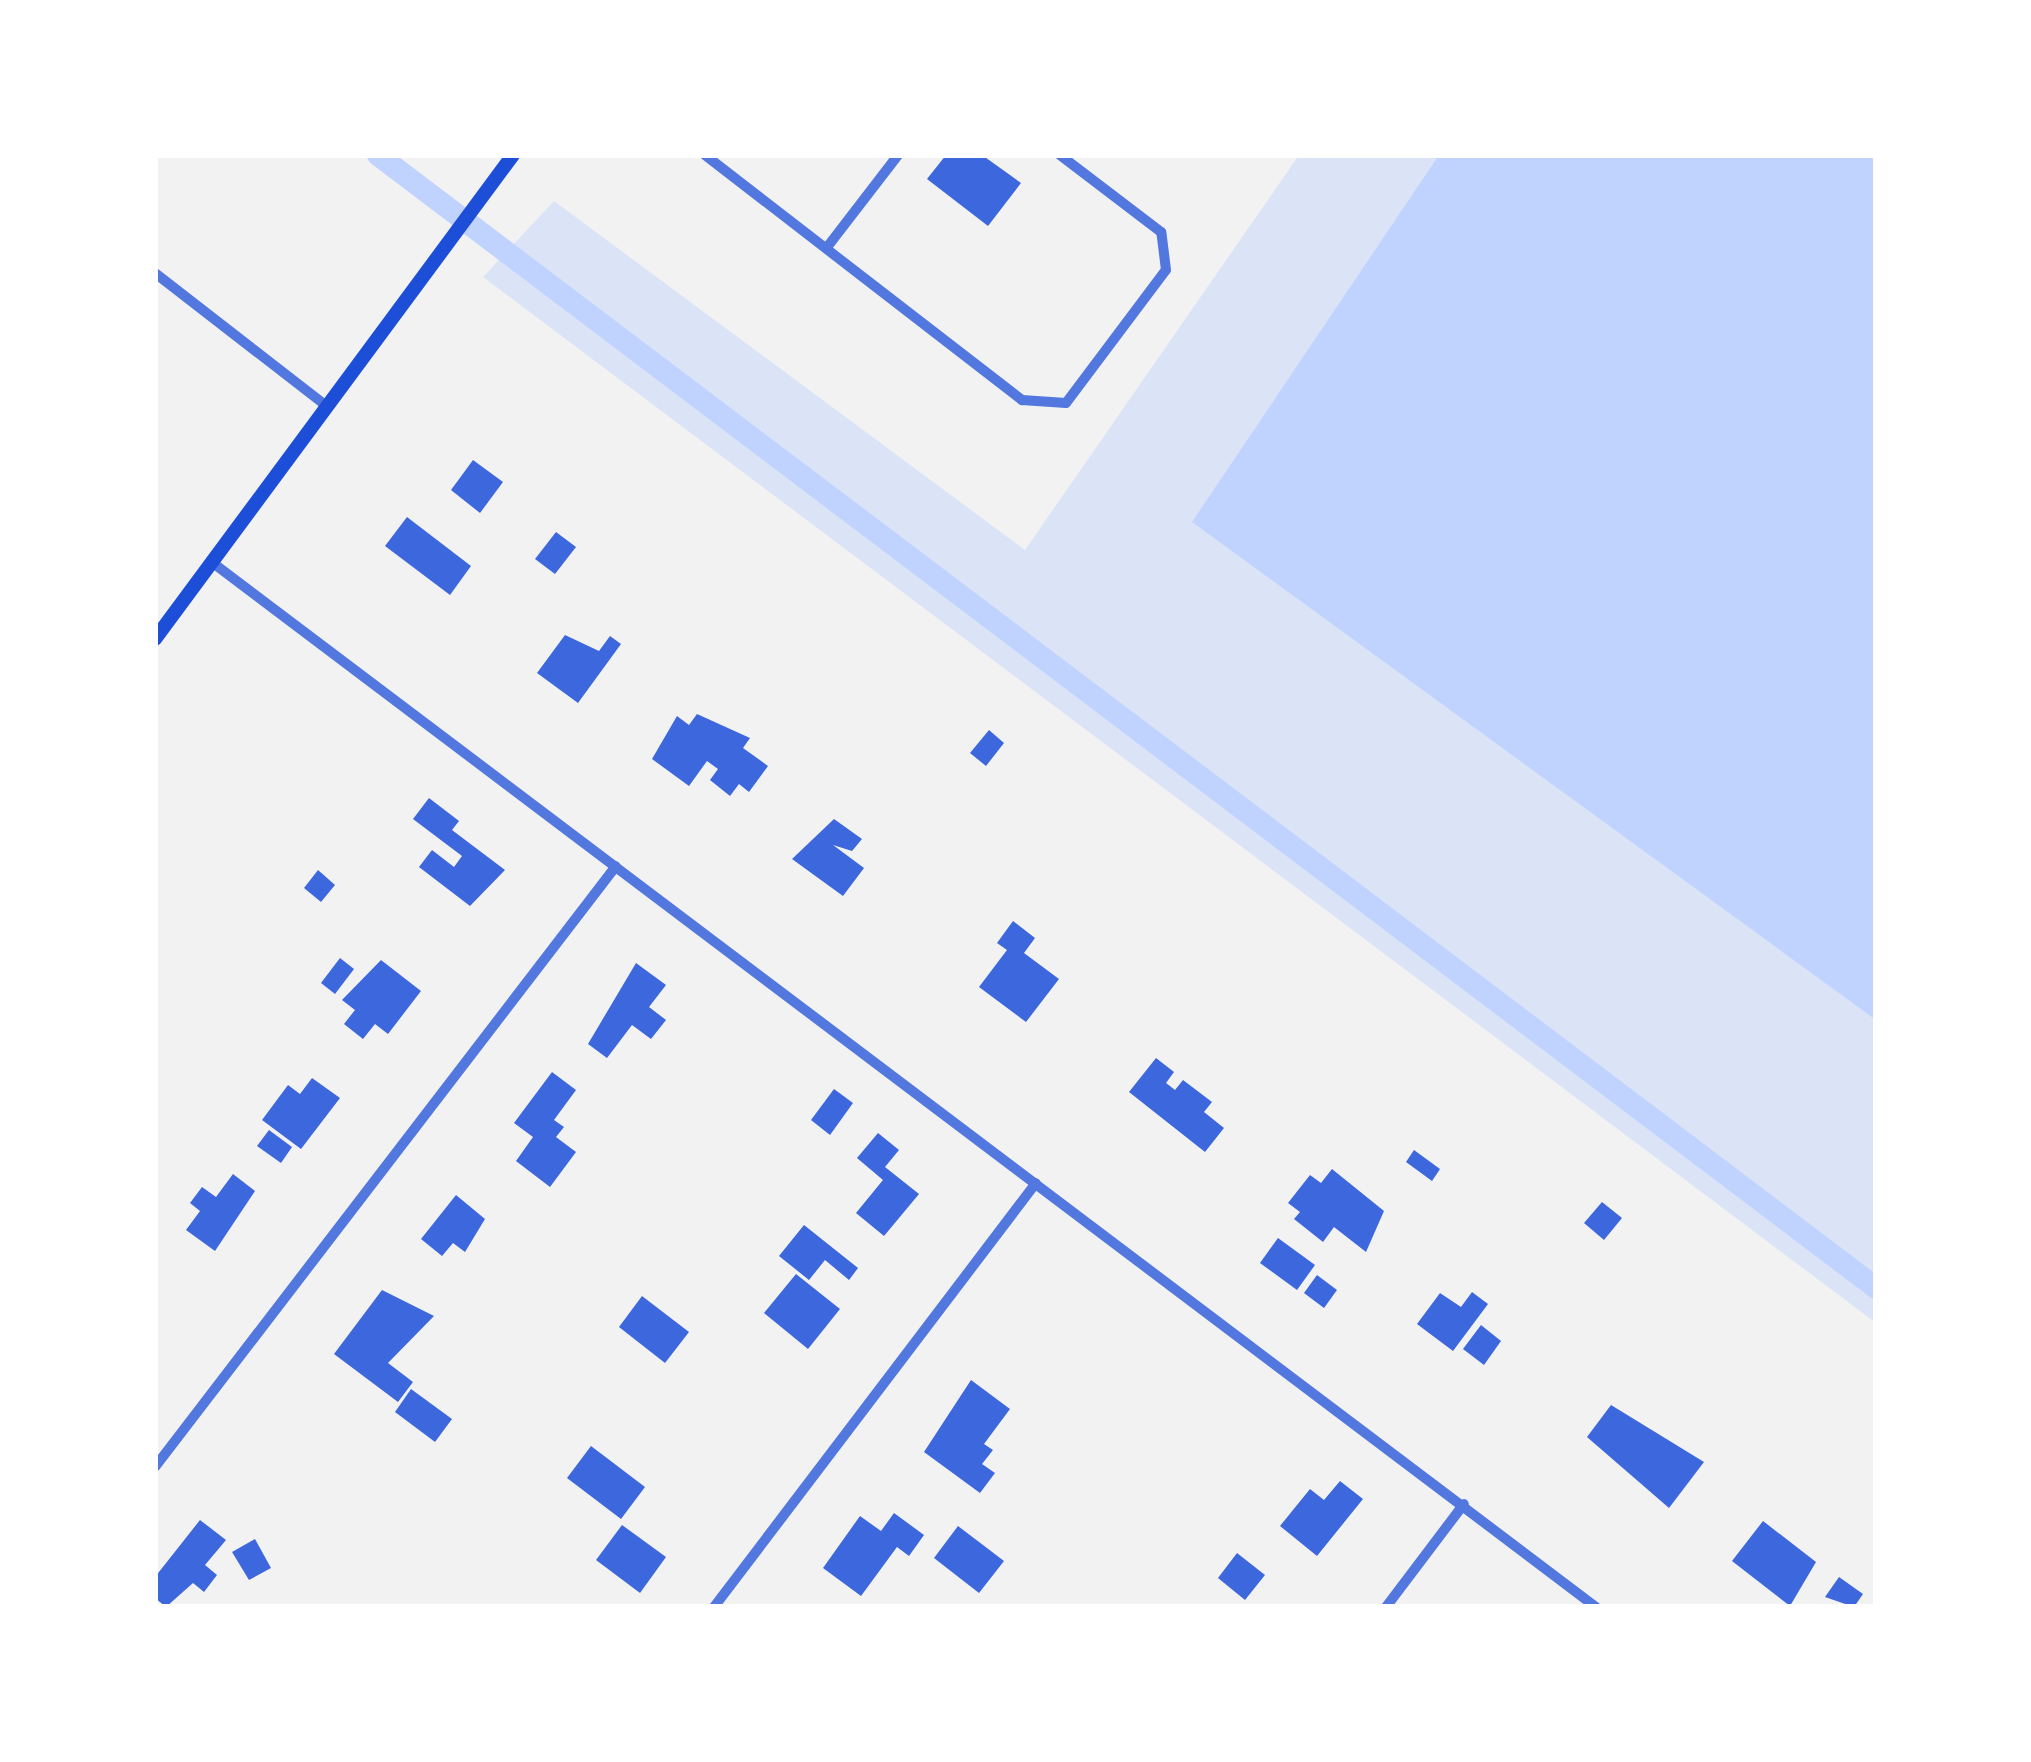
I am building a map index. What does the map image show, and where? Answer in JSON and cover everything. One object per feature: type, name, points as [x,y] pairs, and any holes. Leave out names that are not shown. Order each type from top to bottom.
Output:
[{"type":"main road","points":[[155,640],[324,404],[513,155]]},
{"type":"street","points":[[705,155],[828,246],[1022,400],[1066,403],[1166,270],[1162,232],[1060,155]]},
{"type":"street","points":[[828,246],[898,155]]},
{"type":"street","points":[[155,273],[324,404]]},
{"type":"street","points":[[213,562],[1596,1607]]},
{"type":"street","points":[[155,1467],[616,866]]},
{"type":"street","points":[[714,1607],[1036,1183]]},
{"type":"street","points":[[1386,1607],[1464,1504]]},
{"type":"shaded area","points":[[1299,155],[1876,155],[1876,1323],[483,277],[554,201],[1025,550]]},
{"type":"water","points":[[1439,155],[1876,155],[1876,1020],[1192,522]]},
{"type":"building","points":[[946,155],[982,155],[1021,183],[988,226],[927,179]]},
{"type":"building","points":[[473,460],[503,482],[480,513],[451,490]]},
{"type":"building","points":[[407,517],[471,566],[450,595],[385,546]]},
{"type":"building","points":[[556,532],[576,547],[555,574],[535,559]]},
{"type":"building","points":[[565,635],[599,651],[610,636],[621,644],[578,703],[537,673]]},
{"type":"building","points":[[697,714],[750,738],[743,748],[768,766],[749,792],[739,784],[730,796],[710,780],[718,769],[707,761],[689,786],[652,759],[677,716],[689,725]]},
{"type":"building","points":[[989,730],[1004,743],[986,766],[970,753]]},
{"type":"building","points":[[429,798],[459,821],[452,830],[505,870],[470,906],[419,867],[432,850],[454,867],[462,856],[413,819]]},
{"type":"building","points":[[834,819],[862,839],[852,851],[833,845],[864,868],[843,896],[792,859]]},
{"type":"building","points":[[318,870],[335,885],[321,902],[304,888]]},
{"type":"building","points":[[1013,921],[1035,938],[1024,953],[1059,979],[1026,1022],[979,987],[1007,950],[997,943]]},
{"type":"building","points":[[340,958],[354,969],[335,994],[321,983]]},
{"type":"building","points":[[381,960],[421,991],[388,1034],[375,1024],[363,1039],[344,1024],[355,1010],[342,1000]]},
{"type":"building","points":[[636,963],[666,985],[649,1007],[666,1020],[651,1039],[632,1025],[607,1058],[588,1044]]},
{"type":"building","points":[[1156,1058],[1174,1072],[1166,1083],[1175,1090],[1183,1080],[1212,1102],[1204,1112],[1224,1128],[1205,1152],[1129,1092]]},
{"type":"building","points":[[552,1072],[576,1090],[554,1120],[564,1127],[556,1137],[576,1152],[550,1187],[516,1161],[533,1137],[514,1123]]},
{"type":"building","points":[[312,1078],[340,1098],[301,1149],[262,1120],[288,1085],[300,1094]]},
{"type":"building","points":[[834,1089],[853,1103],[830,1135],[811,1120]]},
{"type":"building","points":[[269,1130],[292,1147],[281,1163],[257,1146]]},
{"type":"building","points":[[878,1133],[899,1150],[885,1167],[919,1194],[884,1236],[856,1213],[883,1180],[857,1158]]},
{"type":"building","points":[[1414,1150],[1440,1169],[1432,1181],[1406,1162]]},
{"type":"building","points":[[1332,1169],[1384,1211],[1366,1252],[1334,1227],[1323,1242],[1294,1219],[1300,1212],[1288,1203],[1310,1175],[1321,1183]]},
{"type":"building","points":[[233,1174],[255,1191],[215,1251],[186,1230],[200,1211],[190,1203],[202,1187],[216,1197]]},
{"type":"building","points":[[456,1195],[485,1219],[465,1252],[453,1243],[442,1256],[421,1239]]},
{"type":"building","points":[[1602,1202],[1622,1218],[1604,1240],[1584,1223]]},
{"type":"building","points":[[804,1225],[858,1268],[849,1280],[825,1260],[809,1280],[779,1256]]},
{"type":"building","points":[[1278,1238],[1315,1265],[1297,1290],[1260,1263]]},
{"type":"building","points":[[796,1274],[840,1309],[808,1349],[764,1313]]},
{"type":"building","points":[[1317,1275],[1337,1290],[1324,1308],[1304,1293]]},
{"type":"building","points":[[382,1290],[434,1316],[388,1363],[413,1382],[398,1402],[334,1354]]},
{"type":"building","points":[[1472,1292],[1488,1304],[1453,1351],[1417,1324],[1440,1293],[1461,1307]]},
{"type":"building","points":[[642,1296],[689,1332],[665,1363],[619,1327]]},
{"type":"building","points":[[1481,1325],[1501,1341],[1484,1365],[1463,1349]]},
{"type":"building","points":[[971,1380],[1010,1409],[984,1444],[993,1450],[982,1464],[995,1473],[980,1493],[924,1452]]},
{"type":"building","points":[[411,1389],[452,1419],[435,1442],[395,1412]]},
{"type":"building","points":[[1611,1405],[1704,1462],[1669,1508],[1587,1437]]},
{"type":"building","points":[[591,1446],[645,1487],[621,1519],[567,1478]]},
{"type":"building","points":[[1340,1481],[1363,1499],[1317,1556],[1280,1526],[1310,1489],[1324,1500]]},
{"type":"building","points":[[894,1513],[924,1535],[909,1556],[897,1547],[861,1596],[823,1568],[860,1516],[881,1531]]},
{"type":"building","points":[[200,1520],[226,1540],[205,1565],[217,1575],[204,1592],[193,1583],[166,1607],[155,1598],[155,1577]]},
{"type":"building","points":[[1763,1521],[1816,1562],[1790,1606],[1732,1561]]},
{"type":"building","points":[[622,1525],[666,1557],[640,1593],[596,1560]]},
{"type":"building","points":[[958,1526],[1004,1561],[979,1593],[934,1558]]},
{"type":"building","points":[[255,1539],[271,1568],[249,1580],[232,1552]]},
{"type":"building","points":[[1237,1553],[1265,1575],[1245,1600],[1218,1578]]},
{"type":"building","points":[[1839,1577],[1863,1594],[1854,1607],[1825,1597]]},
{"type":"waterway","points":[[378,155],[1876,1288]]}]
